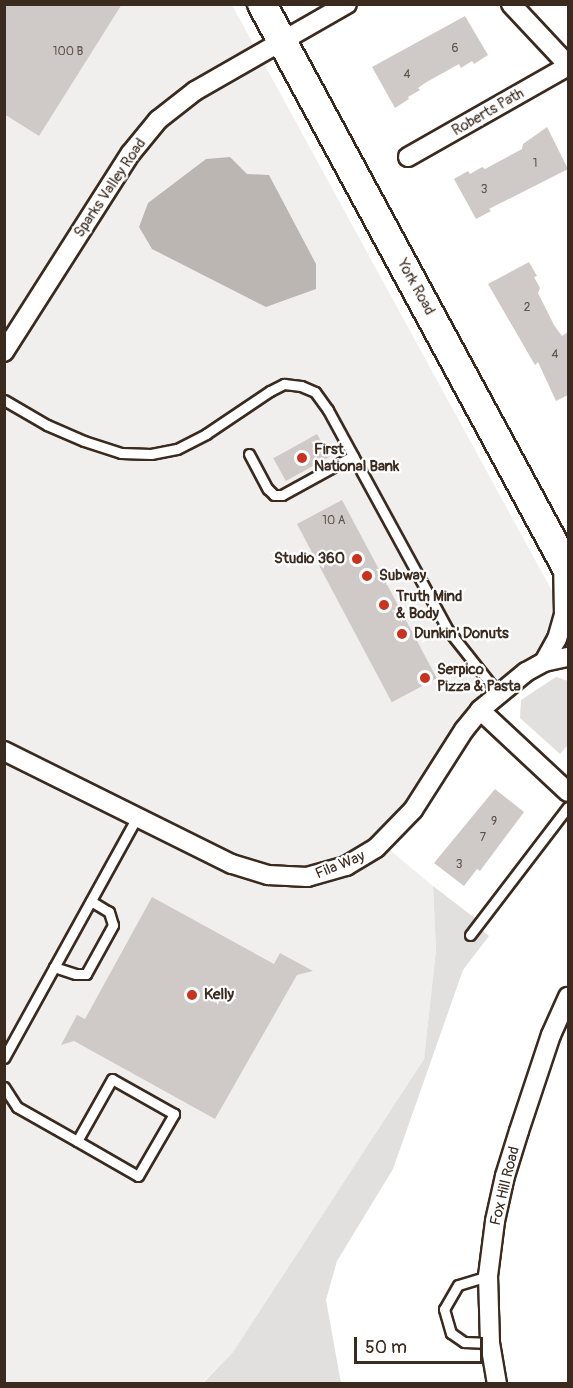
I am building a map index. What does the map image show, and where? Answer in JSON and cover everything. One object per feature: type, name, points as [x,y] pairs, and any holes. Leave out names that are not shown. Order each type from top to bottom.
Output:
[{"type":"main road","name":"York Road","points":[[262,4],[566,565]]},
{"type":"street","name":"Sparks Valley Road","points":[[4,352],[144,137],[158,120],[195,91],[347,4]]},
{"type":"street","name":"Roberts Path","points":[[408,158],[568,66],[511,4]]},
{"type":"street","name":"Fila Way","points":[[544,662],[557,639],[564,615],[566,565]]},
{"type":"street","name":"Fila Way","points":[[4,751],[250,870],[288,878],[328,873],[361,859],[402,824],[464,730],[498,693],[544,662],[568,657]]},
{"type":"street","points":[[480,710],[568,792]]},
{"type":"street","name":"Fox Hill Road","points":[[497,1383],[490,1343],[489,1276],[495,1221],[505,1176],[551,1035],[568,997]]},
{"type":"lane","points":[[4,400],[47,425],[84,441],[121,453],[151,454],[177,449],[206,434],[284,384],[301,386],[315,392],[328,410],[448,630],[498,693]]},
{"type":"lane","points":[[249,454],[268,489],[274,495],[282,495],[353,456]]},
{"type":"lane","points":[[470,935],[568,807]]},
{"type":"lane","points":[[4,1058],[137,817]]},
{"type":"lane","points":[[54,967],[76,974],[86,974],[113,925],[109,912],[91,901]]},
{"type":"lane","points":[[4,1087],[17,1107],[138,1176],[174,1114],[112,1079],[77,1141]]},
{"type":"lane","points":[[489,1276],[458,1285],[444,1308],[451,1333],[464,1342],[490,1343]]},
{"type":"shaded area","points":[[5,5],[232,5],[568,620],[568,643],[537,662],[502,692],[384,845],[433,886],[436,950],[424,1059],[233,1352],[202,1383],[5,1384]]},
{"type":"shaded area","points":[[230,157],[247,174],[269,175],[316,264],[316,289],[266,307],[152,249],[139,227],[148,203],[206,159]]},
{"type":"shaded area","points":[[556,677],[568,681],[568,745],[560,754],[520,718],[521,700]]},
{"type":"shaded area","points":[[433,886],[480,922],[477,926],[489,936],[463,970],[393,1169],[337,1261],[326,1300],[341,1383],[202,1384],[233,1352],[424,1059],[436,950]]},
{"type":"building","points":[[4,4],[122,4],[39,136],[4,114]]},
{"type":"building","points":[[465,16],[488,55],[474,64],[472,61],[461,68],[459,64],[425,83],[418,88],[420,90],[395,108],[372,67]]},
{"type":"building","points":[[547,127],[568,169],[489,209],[491,211],[476,219],[454,179],[468,171],[470,174],[482,167],[485,169],[522,149],[523,144]]},
{"type":"building","points":[[529,262],[537,276],[534,277],[540,288],[538,293],[554,325],[562,336],[568,332],[568,395],[556,401],[538,362],[535,365],[488,284]]},
{"type":"building","name":"First National Bank","points":[[317,434],[330,457],[286,481],[273,458]]},
{"type":"building","points":[[342,500],[437,678],[392,702],[297,524]]},
{"type":"building","points":[[495,789],[524,812],[480,871],[477,869],[464,886],[434,863]]},
{"type":"building","name":"Kelly","points":[[152,897],[274,964],[280,953],[313,971],[297,975],[215,1119],[74,1041],[61,1045],[77,1015],[85,1019]]},
{"type":"place","name":"First National Bank","points":[[302,458]]},
{"type":"place","name":"Studio 360","points":[[357,559]]},
{"type":"place","name":"Subway","points":[[367,576]]},
{"type":"place","name":"Truth Mind & Body","points":[[384,605]]},
{"type":"place","name":"Dunkin' Donuts","points":[[402,634]]},
{"type":"place","name":"Serpico Pizza & Pasta","points":[[425,678]]},
{"type":"place","name":"Kelly","points":[[192,995]]}]
